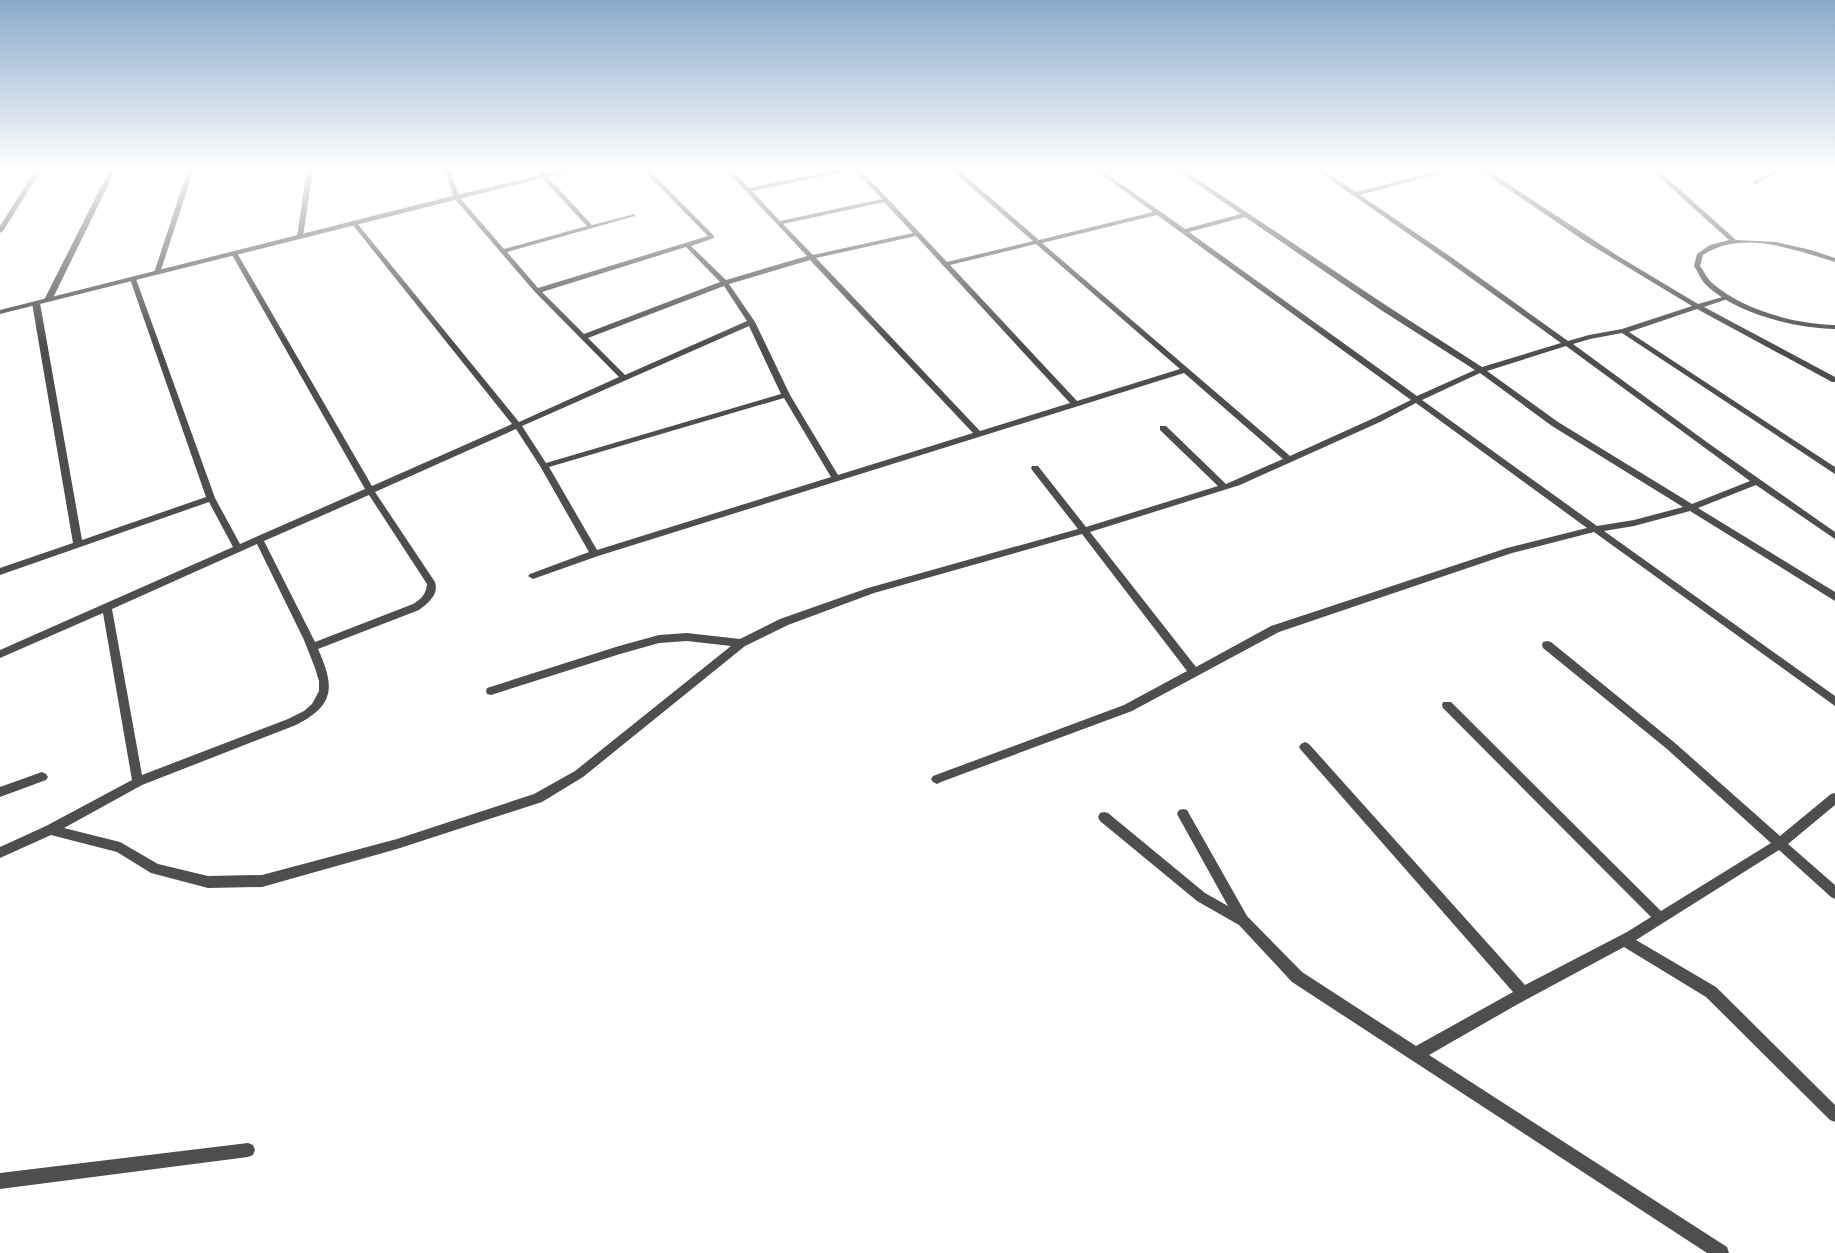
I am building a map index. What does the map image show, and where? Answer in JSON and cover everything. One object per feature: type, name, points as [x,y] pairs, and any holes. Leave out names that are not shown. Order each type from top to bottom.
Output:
[{"type":"street","points":[[48,300],[84,227]]},
{"type":"street","points":[[157,273],[171,227]]},
{"type":"street","points":[[300,237],[301,227]]},
{"type":"street","points":[[0,312],[340,227]]},
{"type":"street","points":[[357,227],[517,425],[544,466],[595,554]]},
{"type":"street","points":[[484,227],[537,291],[624,378]]},
{"type":"street","points":[[505,251],[585,227]]},
{"type":"street","points":[[537,291],[712,237],[703,227]]},
{"type":"street","points":[[783,227],[978,434]]},
{"type":"street","points":[[911,227],[1075,404]]},
{"type":"street","points":[[1020,227],[1290,460]]},
{"type":"street","points":[[945,264],[1098,227]]},
{"type":"street","points":[[1180,227],[1835,702]]},
{"type":"street","points":[[1185,231],[1198,227]]},
{"type":"street","points":[[1265,227],[1481,370],[1554,424],[1835,597]]},
{"type":"street","points":[[1402,227],[1755,482],[1835,536]]},
{"type":"street","points":[[1569,227],[1698,307],[1835,380]]},
{"type":"street","points":[[1719,227],[1735,242]]},
{"type":"street","points":[[584,337],[725,283],[811,257],[917,234]]},
{"type":"street","points":[[1834,329],[1790,321],[1759,312],[1728,297],[1707,282],[1697,266],[1700,254],[1717,244],[1735,242],[1781,244],[1819,253],[1835,260]]},
{"type":"street","points":[[687,245],[725,283],[751,322],[786,395],[836,479]]},
{"type":"street","points":[[234,254],[370,490],[432,584],[432,591],[428,598],[416,607],[312,648]]},
{"type":"street","points":[[133,279],[211,498],[238,548]]},
{"type":"street","points":[[50,830],[120,847],[155,869],[208,882],[262,881],[397,844],[538,798],[579,774],[741,642],[784,622],[871,590],[1085,530],[1224,487],[1290,460],[1481,370],[1589,337],[1623,331],[1728,297]]},
{"type":"street","points":[[36,303],[78,544]]},
{"type":"street","points":[[0,654],[751,322]]},
{"type":"street","points":[[1623,331],[1835,471]]},
{"type":"street","points":[[533,576],[595,554],[1185,370]]},
{"type":"street","points":[[544,466],[786,395]]},
{"type":"street","points":[[1163,428],[1224,487]]},
{"type":"street","points":[[1035,468],[1194,672]]},
{"type":"street","points":[[937,779],[1128,708],[1275,629],[1510,550],[1595,529],[1634,524],[1691,508],[1755,482]]},
{"type":"street","points":[[0,572],[211,498]]},
{"type":"street","points":[[0,853],[50,830],[138,782],[292,722],[313,711],[321,701],[324,691],[323,676],[312,648],[259,539]]},
{"type":"street","points":[[107,606],[138,782]]},
{"type":"street","points":[[491,691],[659,639],[687,637],[741,642]]},
{"type":"street","points":[[1547,645],[1671,746],[1835,893]]},
{"type":"street","points":[[1447,705],[1660,918]]},
{"type":"street","points":[[1305,747],[1523,993]]},
{"type":"street","points":[[0,792],[42,777]]},
{"type":"street","points":[[1416,1054],[1523,993],[1624,940],[1779,844],[1835,798]]},
{"type":"street","points":[[1183,814],[1243,920],[1297,977],[1721,1253]]},
{"type":"street","points":[[1104,817],[1201,897],[1243,920]]},
{"type":"street","points":[[1624,940],[1711,992],[1835,1115]]},
{"type":"street","points":[[0,1181],[248,1150]]}]
